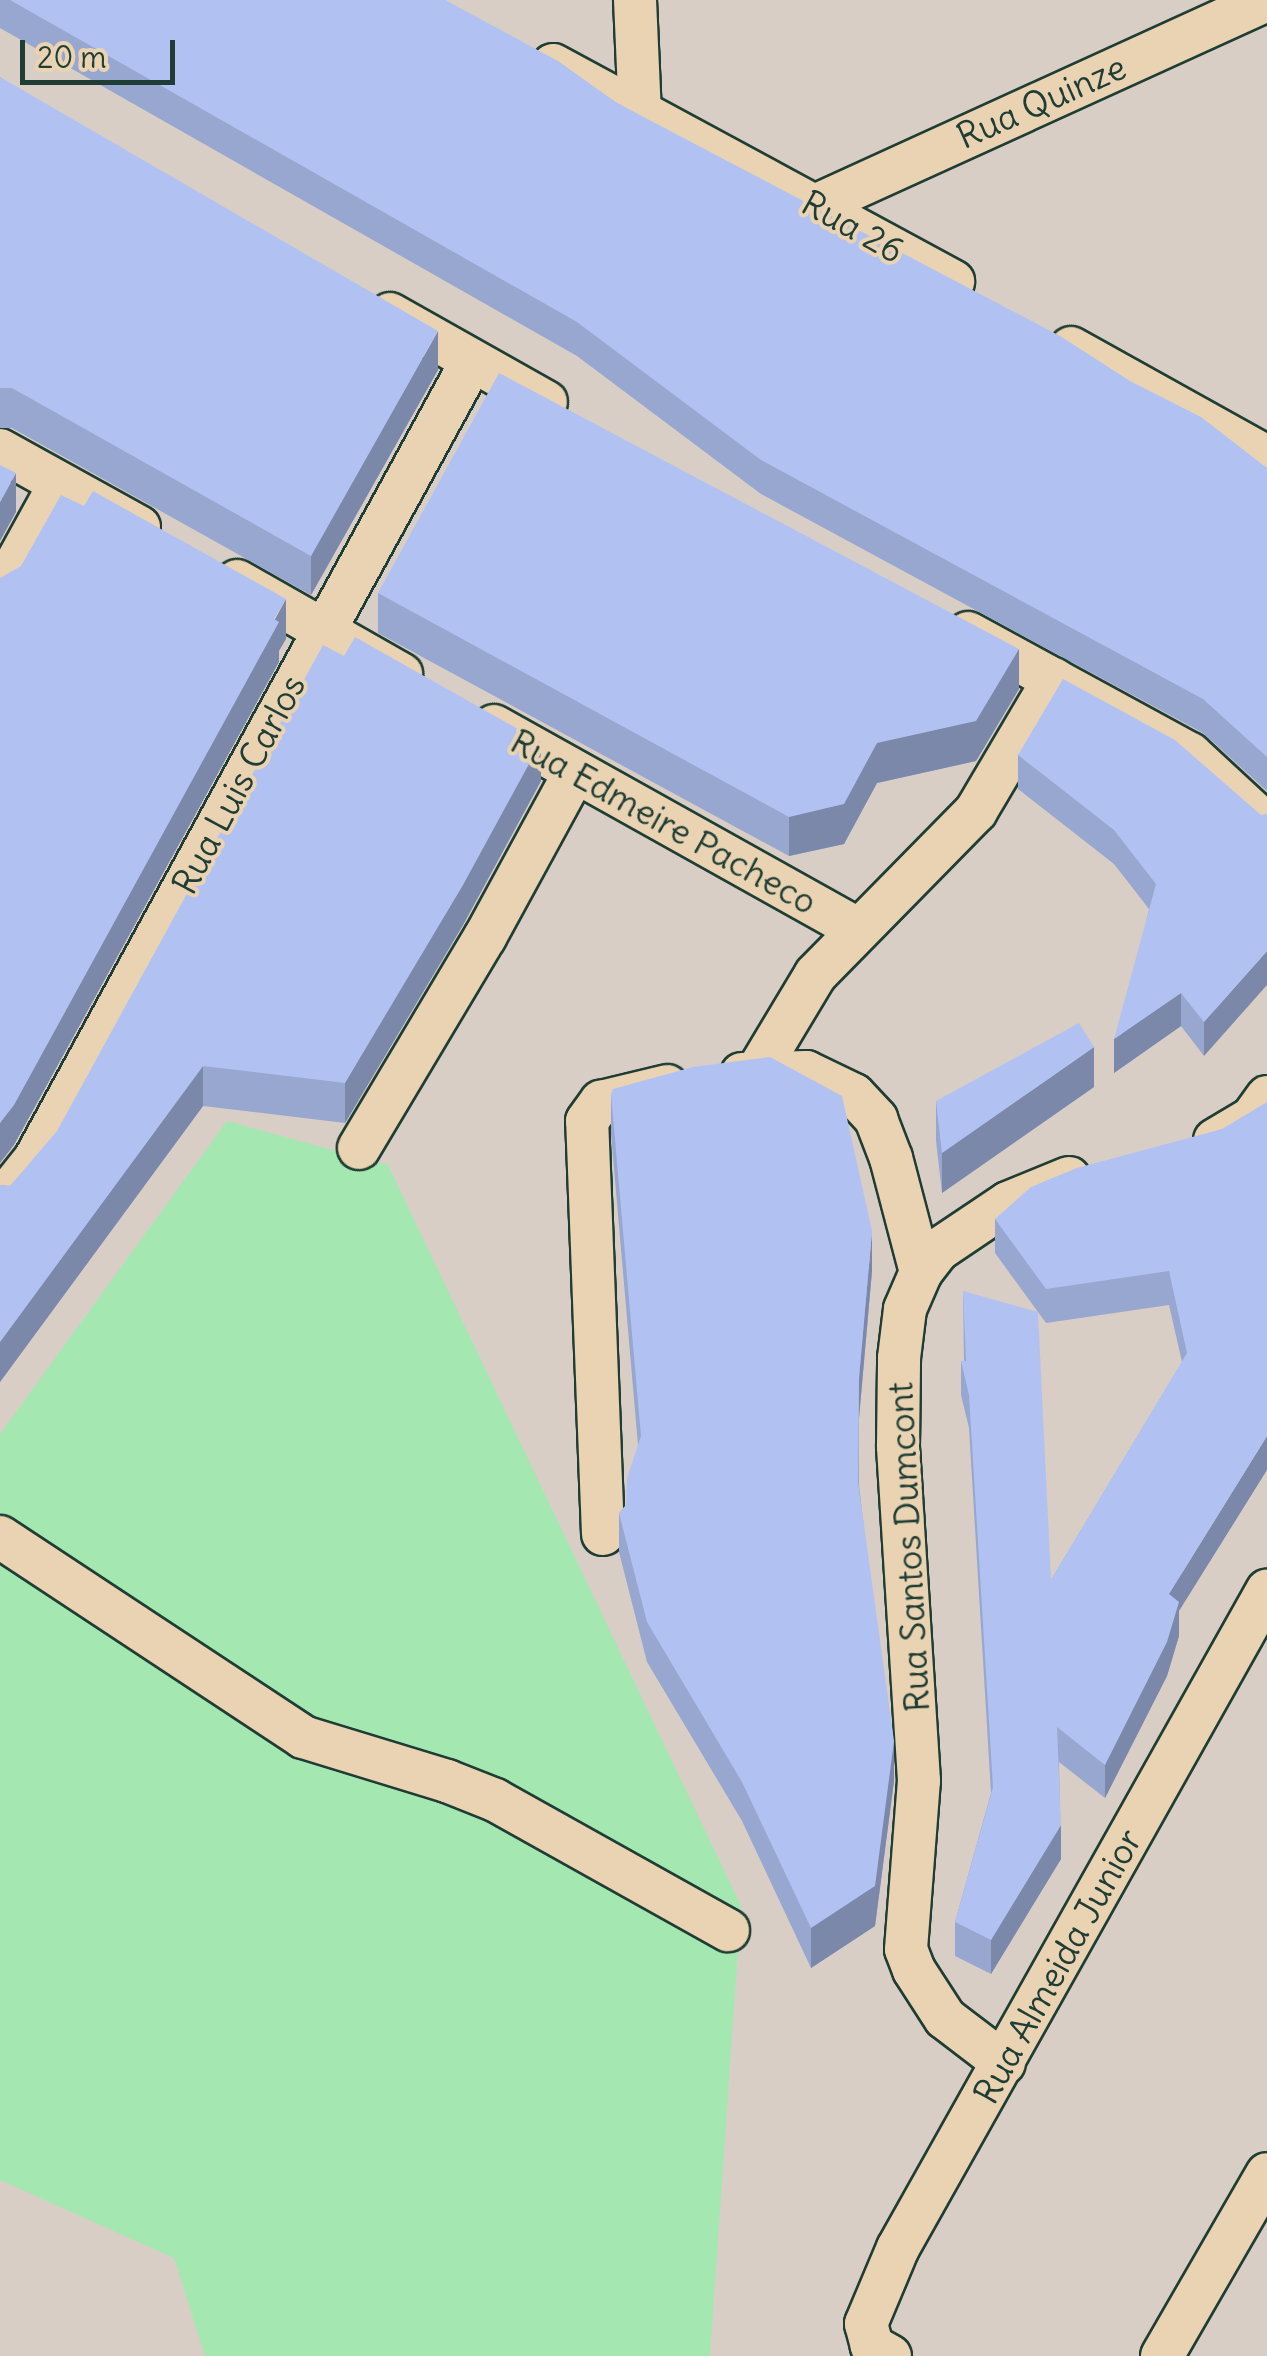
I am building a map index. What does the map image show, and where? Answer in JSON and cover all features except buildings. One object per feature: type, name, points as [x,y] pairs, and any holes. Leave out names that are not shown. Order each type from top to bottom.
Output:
[{"type":"street","name":"Rua Quinze","points":[[816,205],[1267,0]]},
{"type":"street","points":[[639,2],[640,113]]},
{"type":"street","name":"Rua 26","points":[[520,47],[990,302]]},
{"type":"street","points":[[354,293],[588,424]]},
{"type":"street","points":[[1042,331],[1267,457]]},
{"type":"street","name":"Rua Luis Carlos","points":[[0,1203],[18,1150],[322,629],[472,362]]},
{"type":"street","name":"Rua Edmeire Pacheco","points":[[0,450],[857,929]]},
{"type":"street","points":[[0,593],[60,484]]},
{"type":"street","points":[[928,612],[1190,754],[1267,825]]},
{"type":"street","name":"Rua Edmeire Pacheco","points":[[757,1072],[800,996],[857,929],[976,810],[1054,679]]},
{"type":"street","points":[[360,1148],[485,937],[575,772]]},
{"type":"street","points":[[603,1534],[586,1130],[589,1115],[601,1102],[757,1072],[806,1072],[829,1080],[854,1096],[876,1119],[891,1158],[921,1272]]},
{"type":"street","points":[[1182,1149],[1234,1131],[1252,1118],[1267,1097]]},
{"type":"street","name":"Rua Santos Dumcont","points":[[1004,2063],[945,2018],[914,1970],[906,1949],[919,1780],[897,1402],[906,1308],[921,1272],[938,1250],[1008,1202],[1069,1178],[1114,1168]]},
{"type":"street","points":[[0,1538],[303,1737],[355,1756],[448,1781],[495,1800],[728,1930]]},
{"type":"street","name":"Rua Almeida Junior","points":[[881,2351],[866,2324],[885,2273],[1262,1612]]},
{"type":"street","points":[[1162,2356],[1267,2174]]},
{"type":"green space","points":[[227,1121],[388,1165],[741,1906],[710,2356],[205,2356],[174,2258],[0,2180],[0,1434]]}]
